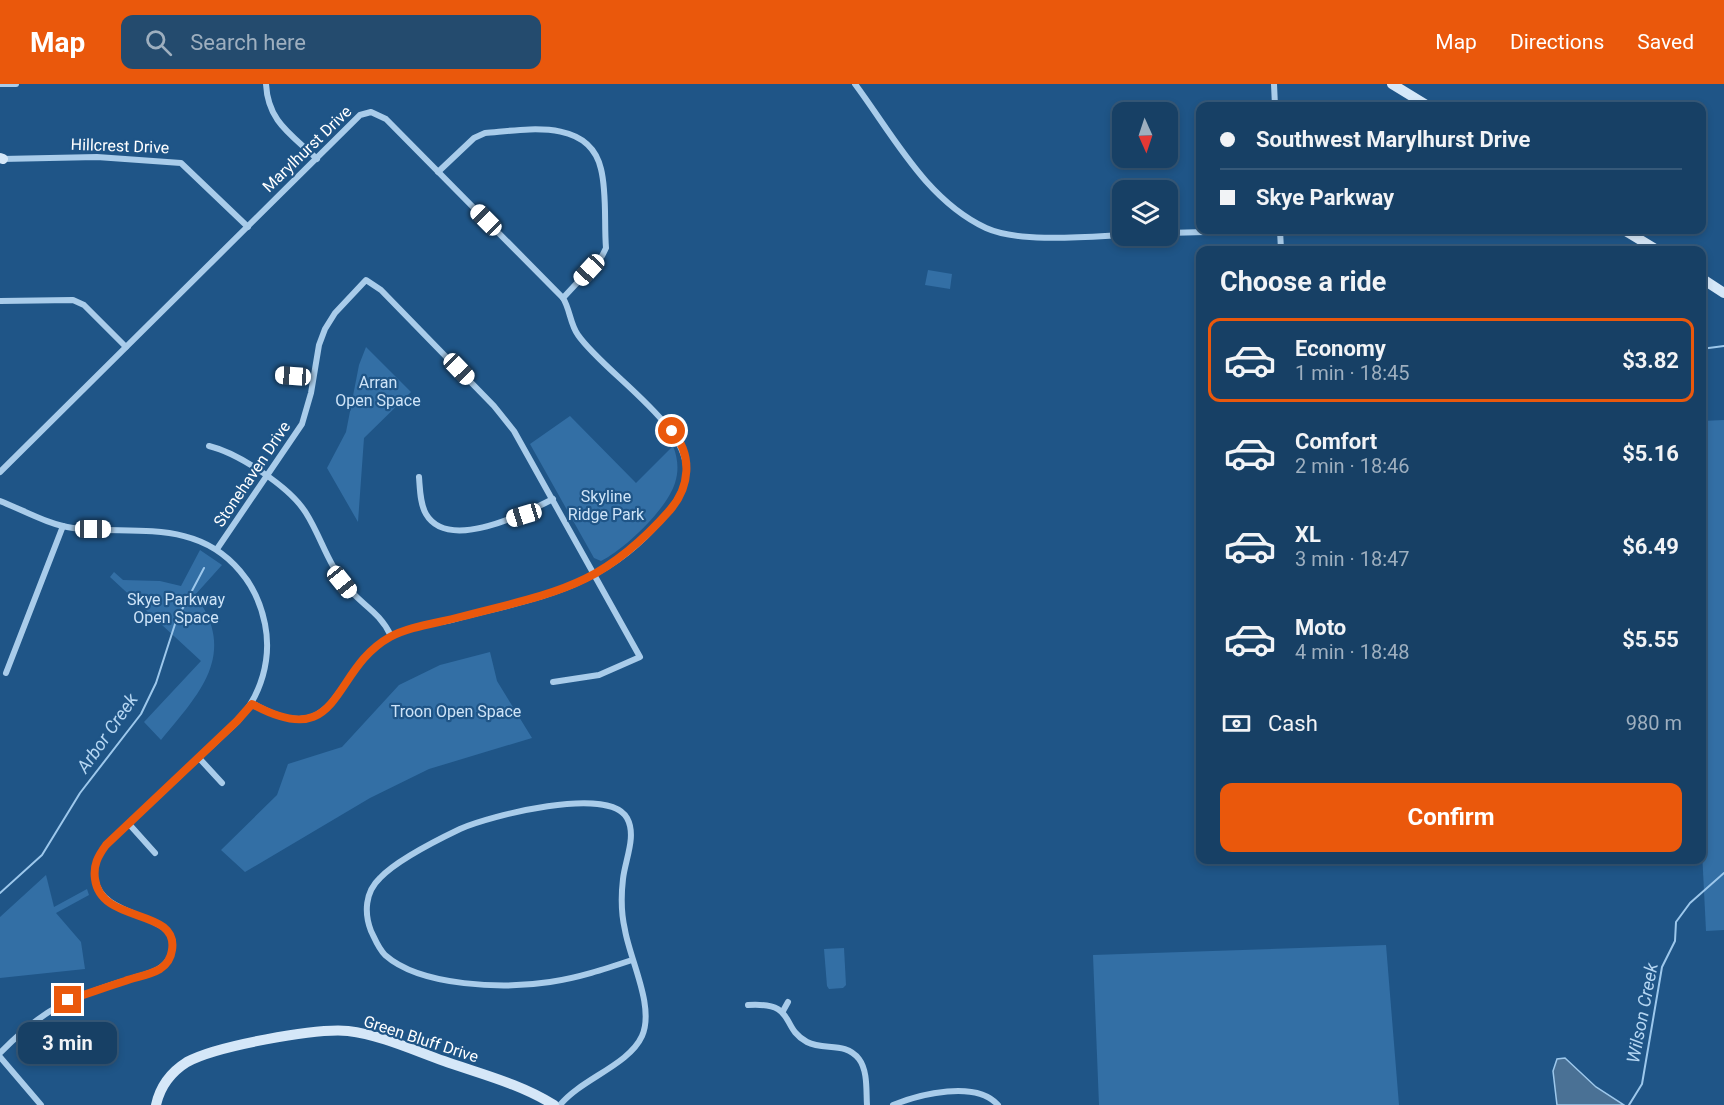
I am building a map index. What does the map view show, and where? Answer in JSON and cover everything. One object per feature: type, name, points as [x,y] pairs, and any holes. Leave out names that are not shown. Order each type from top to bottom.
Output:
[{"type":"street","points":[[0,84],[16,84]]},
{"type":"street","points":[[266,84],[268,106],[272,116],[316,159]]},
{"type":"street","points":[[855,84],[929,184],[949,204],[987,228],[1039,238],[1112,235]]},
{"type":"street","points":[[1274,84],[1275,102]]},
{"type":"street","points":[[1392,84],[1421,102]]},
{"type":"street","name":"Marylhurst Drive","points":[[0,472],[360,116],[371,112],[386,119],[563,298],[577,334],[672,431],[683,447],[687,468],[681,495],[667,514],[629,553],[596,575],[563,590],[391,636]]},
{"type":"street","points":[[438,172],[474,138],[485,133],[561,130],[583,142],[594,154],[602,170],[606,248],[602,256],[563,298]]},
{"type":"street","name":"Hillcrest Drive","points":[[1,159],[97,157],[181,163],[248,227]]},
{"type":"street","points":[[1178,233],[1196,232]]},
{"type":"street","points":[[1631,234],[1650,246]]},
{"type":"street","name":"Stonehaven Drive","points":[[217,549],[302,423],[310,396],[319,345],[335,313],[366,280],[371,282],[494,406],[514,430],[640,657],[599,675],[553,681]]},
{"type":"street","points":[[1706,281],[1724,293]]},
{"type":"street","points":[[0,301],[74,300],[84,305],[126,347]]},
{"type":"street","points":[[280,375],[312,377]]},
{"type":"street","points":[[210,446],[225,450],[266,477],[299,503],[308,516],[335,572],[352,594],[381,617],[391,636],[365,657],[331,704],[318,715],[300,720],[284,719],[252,704]]},
{"type":"street","points":[[419,477],[424,512],[436,525],[450,531],[465,531],[512,518],[553,499]]},
{"type":"street","points":[[0,501],[63,526],[176,532],[217,549],[245,578],[263,614],[267,654],[252,704],[199,758],[106,845],[97,858],[94,871],[96,885],[103,898],[116,908],[157,922],[166,929],[172,947],[168,960],[154,972],[56,1006],[34,1020],[0,1055],[41,1105]]},
{"type":"street","points":[[6,673],[63,526]]},
{"type":"street","points":[[199,758],[222,783]]},
{"type":"street","points":[[560,1105],[577,1089],[623,1057],[640,1040],[646,1014],[622,912],[630,826],[621,811],[600,803],[537,809],[462,829],[389,870],[375,884],[369,897],[369,923],[384,953],[406,968],[438,978],[476,984],[534,984],[582,975],[632,960]]},
{"type":"street","points":[[129,824],[155,853]]},
{"type":"street","points":[[783,1011],[788,1002]]},
{"type":"street","points":[[748,1005],[770,1005],[783,1011],[798,1034],[808,1043],[849,1050],[860,1059],[864,1071],[867,1105]]},
{"type":"street","name":"Green Bluff Drive","points":[[156,1105],[167,1080],[195,1058],[250,1044],[336,1031],[357,1033],[389,1042],[529,1092],[554,1105]]},
{"type":"street","points":[[893,1105],[915,1098],[966,1090],[985,1094],[999,1105]]},
{"type":"green space","points":[[928,270],[952,274],[950,289],[925,285]]},
{"type":"green space","name":"Arran Open Space","points":[[366,347],[411,392],[364,438],[358,522],[327,468],[346,432],[359,365]]},
{"type":"green space","name":"Skyline Ridge Park","points":[[570,416],[636,483],[673,446],[676,455],[676,478],[671,493],[654,516],[633,538],[601,561],[594,558],[530,444]]},
{"type":"green space","points":[[1724,420],[1724,930],[1706,931],[1703,864],[1706,864],[1706,421]]},
{"type":"green space","name":"Skye Parkway Open Space","points":[[200,550],[222,565],[195,595],[208,616],[214,636],[214,655],[209,672],[200,689],[161,740],[144,722],[201,661],[110,577],[114,572],[123,580],[160,581],[181,586]]},
{"type":"green space","name":"Troon Open Space","points":[[490,652],[497,681],[532,738],[429,769],[370,798],[245,872],[221,850],[277,795],[288,764],[342,747],[399,685],[440,665]]},
{"type":"green space","points":[[46,875],[54,907],[87,889],[89,895],[56,913],[81,942],[85,969],[0,978],[0,917]]},
{"type":"green space","points":[[1386,945],[1399,1105],[1099,1105],[1093,955]]},
{"type":"green space","points":[[844,948],[846,985],[843,988],[829,989],[824,949]]},
{"type":"shaded area","points":[[1565,1058],[1596,1087],[1624,1105],[1557,1105],[1553,1071],[1557,1059]]},
{"type":"waterway","points":[[1706,348],[1724,346]]},
{"type":"waterway","name":"Arbor Creek","points":[[0,893],[42,855],[80,793],[141,714],[156,683],[176,621],[204,568]]},
{"type":"waterway","name":"Wilson Creek","points":[[1629,1105],[1642,1084],[1662,967],[1675,941],[1676,922],[1690,903],[1724,873]]},
{"type":"route","points":[[68,1000],[154,972],[164,966],[168,960],[172,947],[166,929],[157,922],[116,908],[105,900],[98,892],[96,885],[95,864],[106,845],[199,758],[252,704],[275,717],[300,720],[311,718],[326,710],[365,657],[391,636],[563,590],[605,570],[629,553],[672,508],[681,495],[687,465],[683,447],[672,431]]}]
